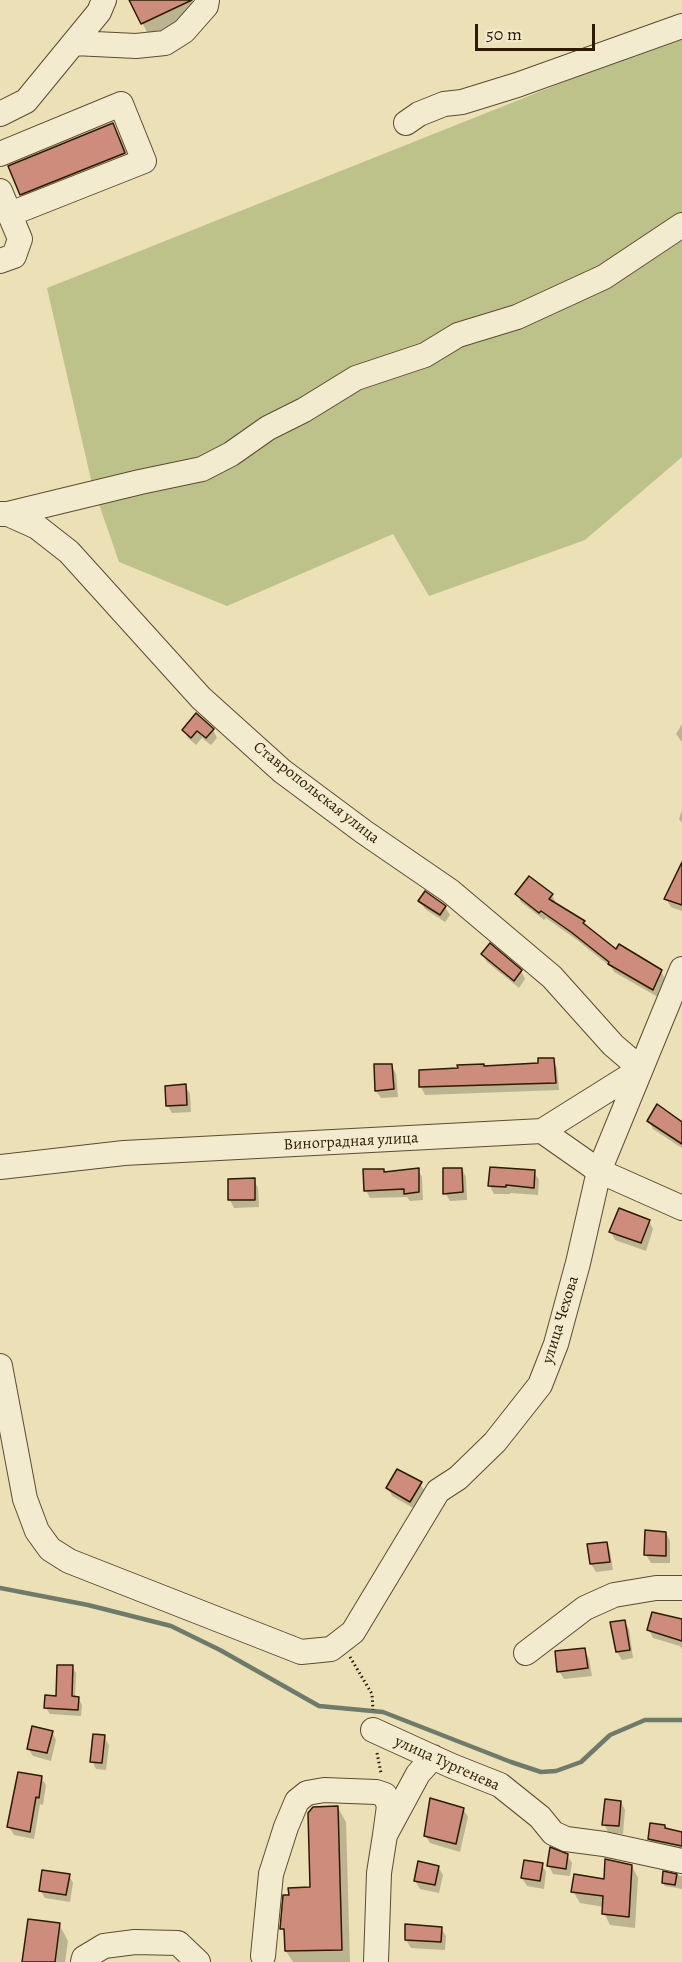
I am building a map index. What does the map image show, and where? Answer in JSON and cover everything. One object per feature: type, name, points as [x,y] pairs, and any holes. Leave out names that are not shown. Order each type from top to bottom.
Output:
[{"type":"street","points":[[0,114],[26,101],[99,12],[104,0]]},
{"type":"street","points":[[74,43],[136,46],[165,43],[184,31],[206,6],[207,0]]},
{"type":"street","points":[[406,123],[419,114],[444,104],[462,102],[517,85],[682,26]]},
{"type":"street","points":[[0,154],[121,104],[144,161],[9,214]]},
{"type":"street","points":[[0,191],[20,239],[14,256],[0,261]]},
{"type":"street","points":[[4,514],[202,469],[231,454],[268,428],[304,410],[356,378],[425,355],[458,335],[517,317],[604,277],[682,225]]},
{"type":"street","name":"Ставропольская улица","points":[[4,514],[37,527],[69,552],[201,698],[282,771],[364,832],[450,891],[552,977],[614,1045],[641,1069]]},
{"type":"street","name":"улица Чехова","points":[[336,1645],[353,1632],[438,1491],[458,1478],[495,1442],[540,1384],[556,1344],[578,1263],[599,1171],[682,969]]},
{"type":"street","points":[[641,1069],[542,1131],[599,1171],[682,1208]]},
{"type":"street","name":"Виноградная улица","points":[[0,1167],[124,1153],[542,1131]]},
{"type":"street","points":[[0,1366],[25,1499],[37,1531],[50,1549],[69,1562],[301,1652],[336,1645]]},
{"type":"street","points":[[526,1653],[585,1608],[614,1595],[656,1588],[682,1588]]},
{"type":"street","name":"улица Тургенева","points":[[373,1730],[500,1785],[540,1817],[553,1833],[566,1839],[604,1844],[682,1861]]},
{"type":"street","points":[[385,1835],[418,1774],[433,1757]]},
{"type":"street","points":[[263,1956],[271,1874],[297,1801],[307,1793],[324,1790],[376,1792],[385,1795],[388,1806],[379,1873],[376,1962]]},
{"type":"street","points":[[83,1962],[84,1958],[104,1946],[135,1942],[178,1943],[198,1962]]},
{"type":"path","points":[[336,1645],[372,1694]]},
{"type":"path","points":[[373,1730],[385,1795]]},
{"type":"green space","points":[[682,35],[682,457],[585,540],[429,596],[393,534],[227,606],[119,562],[92,484],[47,288]]},
{"type":"building","points":[[129,0],[192,0],[141,24]]},
{"type":"building","points":[[113,123],[125,153],[20,195],[8,166]]},
{"type":"building","points":[[196,713],[214,729],[206,738],[197,731],[191,738],[182,730]]},
{"type":"building","points":[[682,862],[682,905],[664,899]]},
{"type":"building","points":[[529,876],[553,894],[549,899],[585,921],[583,923],[616,949],[619,944],[662,970],[653,990],[608,964],[609,962],[571,932],[541,911],[539,913],[515,894]]},
{"type":"building","points":[[425,891],[446,906],[440,915],[418,901]]},
{"type":"building","points":[[490,943],[522,970],[514,981],[481,954]]},
{"type":"building","points":[[538,1058],[554,1058],[556,1083],[419,1087],[419,1070],[458,1068],[457,1065],[538,1063]]},
{"type":"building","points":[[374,1064],[392,1064],[394,1089],[375,1091]]},
{"type":"building","points":[[186,1084],[187,1105],[166,1106],[165,1086]]},
{"type":"building","points":[[657,1104],[682,1122],[682,1144],[647,1121]]},
{"type":"building","points":[[490,1167],[535,1170],[534,1188],[488,1186]]},
{"type":"building","points":[[419,1168],[419,1192],[404,1194],[404,1189],[364,1191],[363,1169],[384,1169],[384,1172]]},
{"type":"building","points":[[443,1168],[462,1168],[463,1192],[443,1194]]},
{"type":"building","points":[[255,1178],[255,1200],[228,1200],[228,1179]]},
{"type":"building","points":[[619,1208],[650,1220],[641,1243],[609,1232]]},
{"type":"building","points":[[397,1469],[422,1482],[410,1502],[386,1488]]},
{"type":"building","points":[[645,1530],[666,1532],[666,1556],[644,1555]]},
{"type":"building","points":[[607,1542],[610,1562],[590,1564],[587,1544]]},
{"type":"building","points":[[652,1612],[682,1619],[682,1641],[647,1630]]},
{"type":"building","points":[[625,1620],[630,1650],[616,1652],[610,1622]]},
{"type":"building","points":[[585,1648],[588,1668],[557,1672],[555,1651]]},
{"type":"building","points":[[57,1665],[73,1665],[72,1696],[79,1697],[78,1710],[44,1708],[45,1695],[56,1696]]},
{"type":"building","points":[[32,1726],[53,1731],[47,1753],[27,1749]]},
{"type":"building","points":[[93,1734],[105,1735],[102,1763],[90,1762]]},
{"type":"building","points":[[18,1772],[42,1776],[30,1832],[7,1827]]},
{"type":"building","points":[[430,1798],[464,1808],[456,1844],[424,1836]]},
{"type":"building","points":[[605,1799],[621,1801],[619,1826],[602,1825]]},
{"type":"building","points":[[338,1806],[342,1950],[285,1951],[284,1929],[280,1929],[283,1895],[289,1895],[288,1888],[310,1887],[308,1813],[313,1807]]},
{"type":"building","points":[[650,1823],[665,1825],[665,1828],[682,1832],[682,1846],[648,1839]]},
{"type":"building","points":[[550,1847],[568,1854],[566,1869],[547,1866]]},
{"type":"building","points":[[605,1859],[632,1865],[629,1917],[602,1914],[603,1896],[571,1892],[574,1874],[604,1879]]},
{"type":"building","points":[[524,1860],[543,1863],[540,1881],[521,1878]]},
{"type":"building","points":[[418,1861],[439,1866],[435,1885],[414,1881]]},
{"type":"building","points":[[42,1870],[70,1874],[66,1895],[39,1891]]},
{"type":"building","points":[[663,1871],[677,1874],[675,1885],[662,1883]]},
{"type":"building","points":[[28,1919],[60,1923],[55,1962],[22,1962]]},
{"type":"building","points":[[405,1924],[442,1927],[441,1942],[405,1940]]},
{"type":"waterway","points":[[0,1588],[88,1605],[171,1626],[220,1650],[319,1706],[383,1712],[541,1772],[556,1771],[581,1762],[610,1735],[645,1720],[682,1720]]}]
